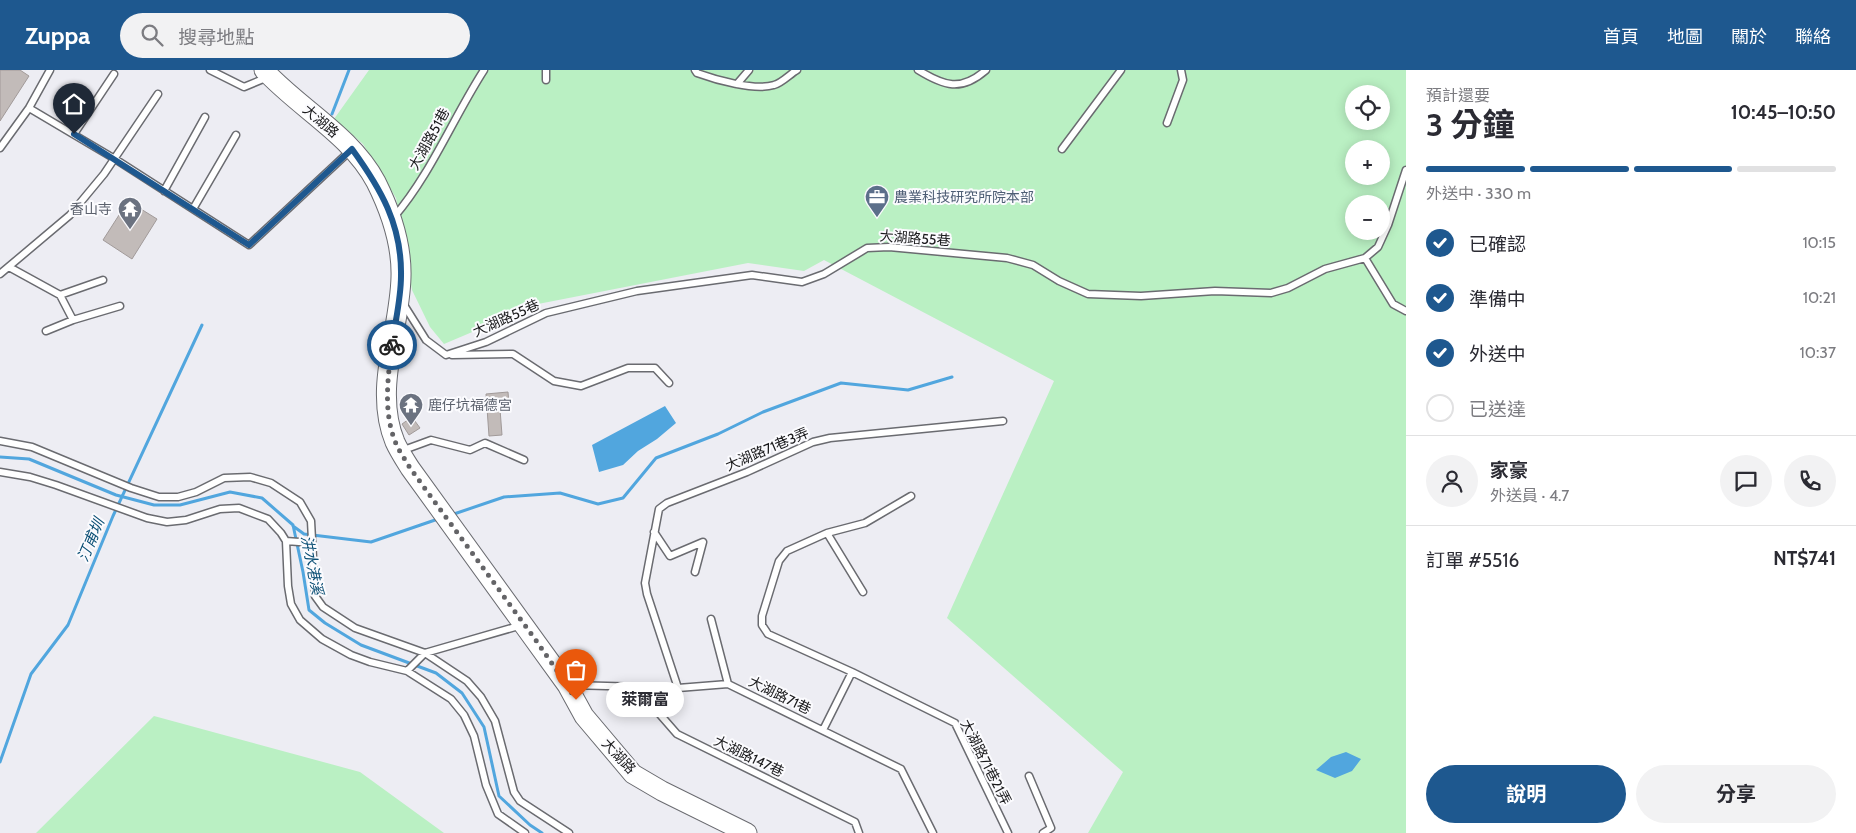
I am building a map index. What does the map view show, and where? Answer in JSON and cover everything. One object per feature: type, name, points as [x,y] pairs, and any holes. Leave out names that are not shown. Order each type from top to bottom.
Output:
[{"type":"street","name":"大湖路","points":[[267,73],[352,149],[375,181],[393,218],[400,250],[402,277],[388,373],[388,411],[395,442],[410,468],[567,685],[584,716],[633,774],[662,792],[747,833]]},
{"type":"lane","points":[[0,148],[29,108],[50,70]]},
{"type":"lane","points":[[210,70],[244,87],[267,73]]},
{"type":"lane","name":"大湖路51巷","points":[[393,218],[411,196],[484,70]]},
{"type":"lane","points":[[546,70],[546,80]]},
{"type":"lane","points":[[695,70],[697,73],[719,81],[752,86],[774,85],[797,70]]},
{"type":"lane","points":[[737,84],[749,70]]},
{"type":"lane","points":[[918,70],[944,83],[958,86],[978,77],[986,70]]},
{"type":"lane","points":[[1062,149],[1121,70]]},
{"type":"lane","points":[[1167,124],[1183,80],[1181,70]]},
{"type":"lane","points":[[74,134],[114,74]]},
{"type":"lane","points":[[0,274],[70,215],[115,159],[158,94]]},
{"type":"lane","points":[[29,108],[49,122],[74,134],[115,159],[249,245],[352,149]]},
{"type":"lane","points":[[164,191],[205,117]]},
{"type":"lane","points":[[193,209],[236,135]]},
{"type":"lane","points":[[1406,170],[1388,225],[1378,247],[1365,258],[1394,304],[1406,311]]},
{"type":"lane","name":"大湖路55巷","points":[[446,355],[486,342],[546,313],[637,291],[752,275],[802,282],[824,274],[867,248],[889,247],[1007,258],[1033,265],[1059,281],[1088,294],[1141,296],[1215,291],[1271,293],[1288,288],[1325,269],[1365,258]]},
{"type":"lane","points":[[9,267],[60,295],[73,320]]},
{"type":"lane","points":[[60,295],[103,280]]},
{"type":"lane","points":[[399,297],[426,340],[446,355],[513,354],[554,381],[581,386],[628,368],[655,368],[668,383]]},
{"type":"lane","points":[[46,331],[73,320],[120,306]]},
{"type":"lane","name":"大湖路71巷3弄","points":[[678,688],[645,583],[660,509],[667,503],[747,472],[813,442],[830,438],[1003,420]]},
{"type":"lane","points":[[400,451],[430,440],[470,450],[485,443],[524,460]]},
{"type":"lane","points":[[0,442],[32,447],[131,488],[159,497],[178,497],[196,492],[224,478],[250,477],[271,483],[300,502],[311,521],[315,596],[323,608],[355,628],[425,653],[467,681],[481,697],[495,722],[514,792],[520,801],[569,833]]},
{"type":"lane","points":[[0,472],[30,477],[147,518],[167,522],[186,520],[220,509],[239,508],[268,519],[286,541],[288,586],[291,604],[300,620],[322,638],[351,655],[370,662],[407,671],[450,699],[464,715],[474,736],[486,785],[498,814],[525,833]]},
{"type":"lane","name":"大湖路71巷21弄","points":[[911,496],[865,523],[827,533],[787,551],[779,561],[762,616],[762,625],[768,634],[852,672],[955,723],[1008,833]]},
{"type":"lane","points":[[654,532],[670,556],[703,542],[695,572]]},
{"type":"lane","points":[[827,533],[863,592]]},
{"type":"lane","points":[[286,541],[312,543]]},
{"type":"lane","points":[[711,619],[728,684]]},
{"type":"lane","points":[[407,671],[425,653],[524,624]]},
{"type":"lane","points":[[823,730],[852,672]]},
{"type":"lane","name":"大湖路71巷","points":[[567,685],[678,688],[728,684],[901,769],[933,833]]},
{"type":"lane","name":"大湖路147巷","points":[[636,687],[677,734],[855,822],[860,833]]},
{"type":"lane","points":[[1029,776],[1051,828],[1043,833]]},
{"type":"green space","points":[[369,70],[1406,70],[1406,833],[1088,833],[1123,772],[947,618],[1054,381],[824,260],[804,271],[748,263],[538,304],[444,344],[430,327],[412,290],[396,198],[363,144],[334,119]]},
{"type":"green space","points":[[154,716],[360,772],[444,833],[36,833]]},
{"type":"water","points":[[665,406],[676,423],[657,439],[638,451],[623,465],[599,472],[592,445]]},
{"type":"water","points":[[1346,752],[1361,759],[1352,771],[1335,778],[1316,770],[1331,757]]},
{"type":"building","points":[[0,70],[20,70],[29,76],[0,121]]},
{"type":"building","name":"香山寺","points":[[128,201],[157,219],[132,259],[103,240]]},
{"type":"building","points":[[508,392],[509,404],[500,409],[502,435],[489,436],[486,394]]},
{"type":"building","name":"鹿仔坑福德宮","points":[[412,417],[420,428],[409,435],[402,424]]},
{"type":"waterway","name":"汀甫圳","points":[[332,114],[349,70]]},
{"type":"waterway","name":"汀甫圳","points":[[0,762],[31,674],[68,625],[113,516],[202,325]]},
{"type":"waterway","points":[[451,515],[504,497],[560,493],[598,504],[623,498],[656,458],[718,434],[763,412],[841,383],[908,390],[952,377]]},
{"type":"waterway","name":"汫水港溪","points":[[0,457],[29,459],[116,495],[154,505],[180,505],[230,492],[262,498],[293,525],[309,610],[325,623],[361,645],[436,673],[462,693],[484,727],[499,796],[530,825],[542,833]]},
{"type":"waterway","points":[[293,526],[304,534],[371,542],[438,519]]},
{"type":"way so far","points":[[392,345],[388,373],[388,411],[395,442],[410,468],[535,639],[576,700]]},
{"type":"place","name":"農業科技研究所院本部","points":[[877,218]]},
{"type":"place","name":"香山寺","points":[[130,230]]},
{"type":"place","name":"鹿仔坑福德宮","points":[[411,426]]},
{"type":"place","name":"萊爾富","points":[[576,700]]},
{"type":"route","points":[[74,134],[249,245],[352,149],[375,181],[393,218],[400,250],[402,277],[392,345]]}]
